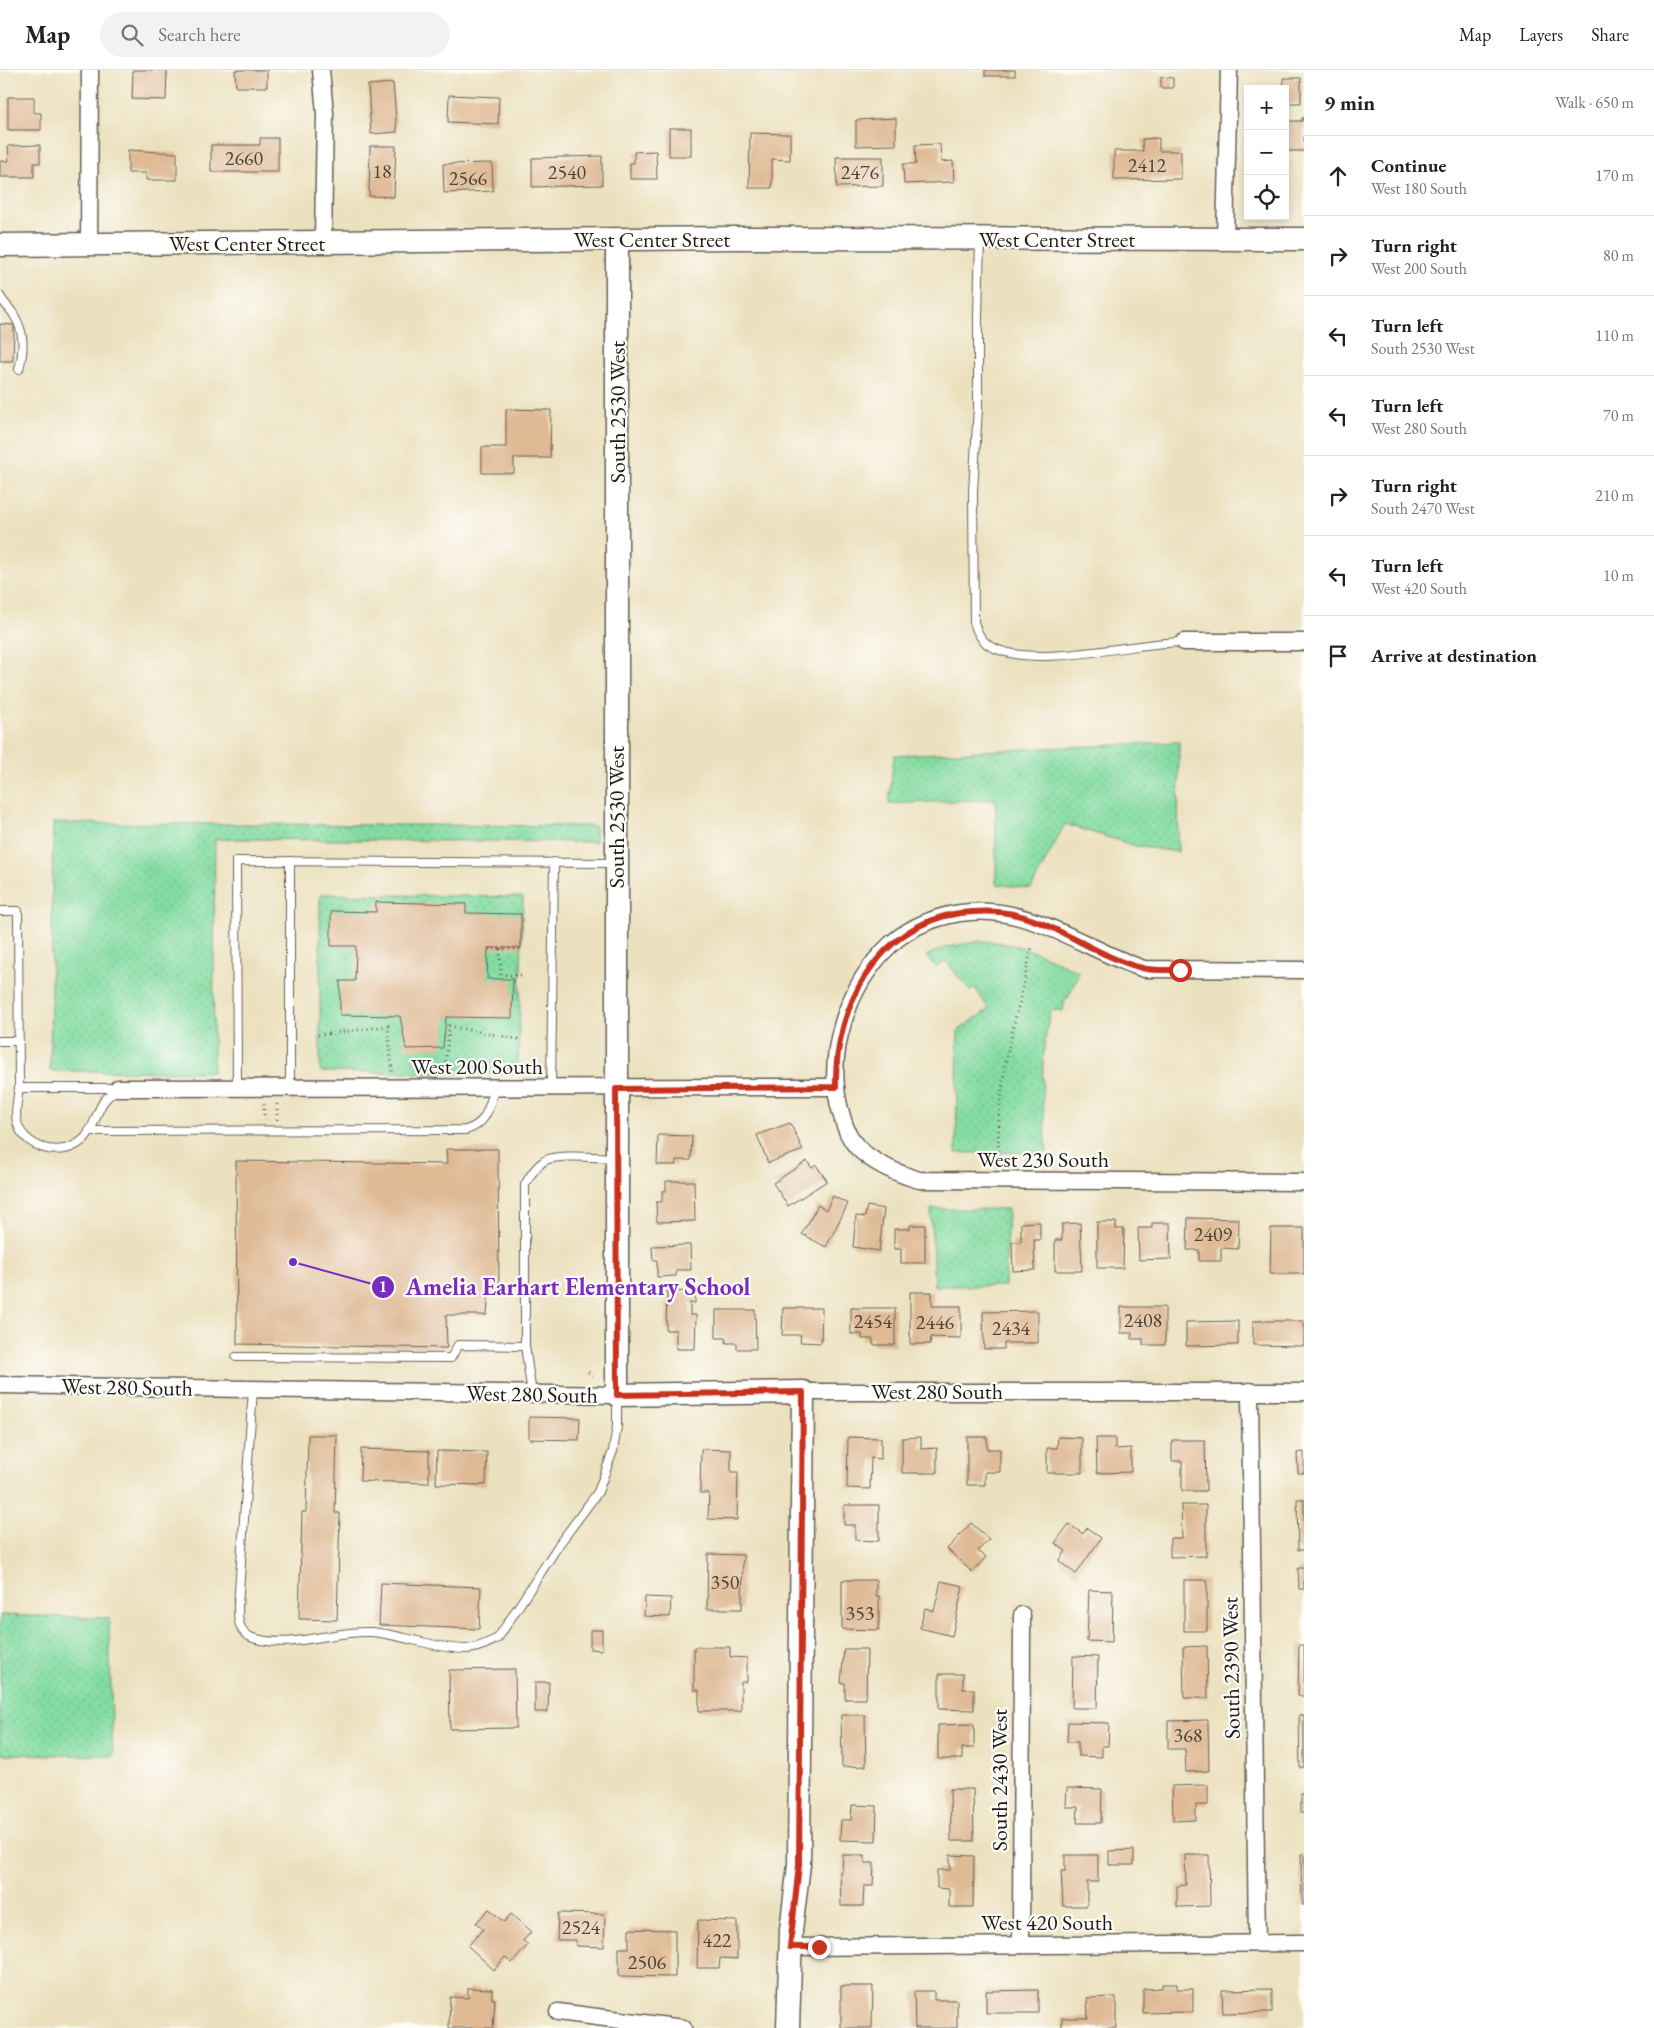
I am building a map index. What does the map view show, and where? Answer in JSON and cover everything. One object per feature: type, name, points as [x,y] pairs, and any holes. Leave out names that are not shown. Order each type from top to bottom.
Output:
[{"type":"street","points":[[89,244],[90,70]]},
{"type":"street","points":[[320,70],[325,113],[323,243]]},
{"type":"street","points":[[1225,239],[1230,70]]},
{"type":"street","name":"West Center Street","points":[[0,244],[617,240],[1304,239]]},
{"type":"street","name":"South 2530 West","points":[[617,240],[617,1395]]},
{"type":"street","points":[[1184,642],[1304,642]]},
{"type":"street","name":"West 230 South","points":[[1304,970],[1144,968],[1126,963],[1035,920],[1015,914],[970,912],[941,917],[914,928],[892,943],[863,979],[851,1002],[839,1038],[835,1062],[836,1087],[845,1129],[857,1146],[882,1166],[919,1180],[1304,1182]]},
{"type":"street","name":"West 200 South","points":[[118,1088],[616,1089],[836,1087]]},
{"type":"street","name":"West 280 South","points":[[0,1386],[617,1395],[803,1392],[1304,1392]]},
{"type":"street","name":"South 2390 West","points":[[1250,1391],[1257,1943]]},
{"type":"street","points":[[788,2028],[790,1947],[799,1865],[803,1392]]},
{"type":"street","name":"South 2430 West","points":[[1021,1945],[1022,1615]]},
{"type":"street","name":"West 420 South","points":[[790,1947],[1304,1943]]},
{"type":"street","points":[[558,2012],[683,2028]]},
{"type":"lane","points":[[980,239],[978,407],[973,492],[974,622],[976,632],[994,648],[1015,654],[1044,655],[1184,642]]},
{"type":"lane","points":[[0,296],[14,315],[22,333],[24,352],[19,369]]},
{"type":"lane","points":[[237,1088],[236,861],[616,863]]},
{"type":"lane","points":[[290,861],[290,1088]]},
{"type":"lane","points":[[551,1089],[554,862]]},
{"type":"lane","points":[[0,911],[18,911],[19,1088],[15,1113],[17,1126],[24,1136],[36,1145],[48,1150],[62,1150],[84,1139],[105,1100],[118,1088]]},
{"type":"lane","points":[[0,1040],[19,1040]]},
{"type":"lane","points":[[19,1088],[118,1088]]},
{"type":"lane","points":[[89,1131],[466,1130],[478,1126],[484,1119],[495,1088]]},
{"type":"lane","points":[[532,1394],[525,1346],[525,1185],[532,1170],[546,1160],[557,1158],[617,1158]]},
{"type":"lane","points":[[236,1357],[451,1358],[458,1345],[525,1346]]},
{"type":"lane","points":[[252,1389],[238,1606],[238,1624],[244,1633],[252,1638],[282,1642],[371,1632],[466,1649],[485,1645],[498,1638],[560,1543],[598,1492],[612,1451],[617,1426],[617,1395]]},
{"type":"path","points":[[998,1156],[999,1116],[1005,1064],[1032,947]]},
{"type":"path","points":[[488,949],[523,949]]},
{"type":"path","points":[[500,949],[500,975],[523,975]]},
{"type":"path","points":[[318,1035],[388,1026],[392,1074]]},
{"type":"path","points":[[445,1074],[450,1026],[522,1040]]},
{"type":"path","points":[[264,1103],[264,1121]]},
{"type":"green space","points":[[1179,742],[1178,852],[1136,846],[1065,824],[1031,889],[996,884],[996,799],[889,804],[894,755]]},
{"type":"green space","points":[[53,823],[595,826],[595,842],[215,839],[213,1072],[50,1071]]},
{"type":"green space","points":[[322,894],[523,897],[518,1073],[322,1072],[320,1070],[320,896]]},
{"type":"green space","points":[[980,941],[1020,947],[1043,955],[1079,972],[1068,998],[1065,998],[1063,1011],[1054,1010],[1050,1012],[1043,1066],[1047,1152],[956,1153],[958,1031],[989,1009],[975,988],[970,991],[946,961],[936,967],[926,956],[943,948]]},
{"type":"green space","points":[[931,1209],[1008,1209],[1005,1286],[934,1286]]},
{"type":"green space","points":[[0,1615],[109,1618],[113,1756],[0,1754]]},
{"type":"building","points":[[133,70],[167,70],[166,100],[132,99]]},
{"type":"building","points":[[235,70],[267,70],[267,87],[236,87]]},
{"type":"building","points":[[985,70],[1015,70],[1015,76],[985,76]]},
{"type":"building","points":[[1161,77],[1173,78],[1173,88],[1161,88]]},
{"type":"building","points":[[1283,78],[1301,78],[1301,103],[1289,103],[1289,85],[1284,85]]},
{"type":"building","points":[[393,83],[397,132],[371,134],[368,85]]},
{"type":"building","points":[[449,95],[499,97],[498,124],[448,122]]},
{"type":"building","points":[[8,97],[34,97],[34,113],[41,113],[41,130],[8,130]]},
{"type":"building","points":[[896,118],[896,145],[856,146],[856,120]]},
{"type":"building","points":[[1302,118],[1304,118],[1304,151],[1289,151],[1289,121],[1302,121]]},
{"type":"building","points":[[669,128],[691,128],[691,156],[669,156]]},
{"type":"building","points":[[750,133],[790,134],[790,160],[772,159],[772,188],[749,188]]},
{"type":"building","points":[[260,138],[278,138],[278,172],[211,172],[211,145],[260,145]]},
{"type":"building","points":[[1159,138],[1159,151],[1181,151],[1181,179],[1114,180],[1114,151],[1143,151],[1142,139]]},
{"type":"building","points":[[940,144],[941,162],[953,161],[954,182],[904,184],[903,164],[916,164],[915,145]]},
{"type":"building","points":[[40,145],[40,163],[34,163],[34,177],[0,177],[0,161],[9,161],[8,146]]},
{"type":"building","points":[[370,146],[396,146],[394,197],[369,196]]},
{"type":"building","points":[[128,150],[177,153],[177,180],[146,180],[146,173],[128,173]]},
{"type":"building","points":[[656,151],[657,179],[630,179],[630,163],[634,163],[634,152]]},
{"type":"building","points":[[602,156],[602,185],[532,187],[532,158]]},
{"type":"building","points":[[836,157],[883,157],[883,186],[837,187]]},
{"type":"building","points":[[492,163],[493,191],[444,193],[443,164]]},
{"type":"building","points":[[0,324],[14,325],[13,361],[0,361]]},
{"type":"building","points":[[506,409],[551,410],[550,458],[514,458],[514,473],[482,473],[482,447],[506,447]]},
{"type":"building","points":[[376,902],[466,904],[466,913],[521,914],[521,948],[488,948],[487,979],[513,979],[512,1018],[446,1017],[443,1048],[406,1049],[400,1016],[340,1015],[340,981],[355,981],[356,946],[331,946],[331,911],[376,912]]},
{"type":"building","points":[[790,1123],[803,1150],[768,1163],[757,1135]]},
{"type":"building","points":[[658,1135],[692,1136],[691,1160],[676,1160],[676,1165],[657,1165]]},
{"type":"building","points":[[446,1149],[498,1149],[499,1290],[489,1290],[487,1315],[446,1315],[447,1348],[237,1344],[236,1161],[447,1164]]},
{"type":"building","points":[[807,1161],[812,1168],[816,1165],[827,1181],[788,1206],[773,1183]]},
{"type":"building","points":[[666,1181],[694,1181],[695,1221],[657,1222],[656,1202],[662,1202],[662,1191],[666,1191]]},
{"type":"building","points":[[833,1196],[848,1204],[826,1247],[802,1234],[818,1205],[826,1210]]},
{"type":"building","points":[[867,1206],[884,1209],[879,1251],[853,1247],[856,1216],[865,1217]]},
{"type":"building","points":[[1188,1218],[1239,1219],[1238,1249],[1221,1248],[1221,1261],[1199,1261],[1199,1250],[1187,1250]]},
{"type":"building","points":[[1040,1222],[1040,1240],[1034,1240],[1035,1270],[1013,1271],[1012,1242],[1021,1242],[1021,1223]]},
{"type":"building","points":[[1097,1222],[1116,1222],[1116,1229],[1124,1229],[1123,1268],[1097,1268]]},
{"type":"building","points":[[1080,1223],[1082,1271],[1055,1271],[1055,1240],[1062,1240],[1062,1224]]},
{"type":"building","points":[[1152,1223],[1170,1223],[1171,1259],[1139,1260],[1138,1228],[1152,1228]]},
{"type":"building","points":[[910,1225],[925,1225],[925,1263],[901,1263],[901,1249],[894,1249],[894,1229],[910,1229]]},
{"type":"building","points":[[1271,1228],[1304,1228],[1304,1274],[1270,1274]]},
{"type":"building","points":[[690,1245],[691,1270],[676,1270],[676,1276],[657,1277],[657,1260],[653,1260],[652,1246]]},
{"type":"building","points":[[667,1291],[695,1292],[695,1303],[690,1303],[690,1315],[696,1315],[695,1349],[676,1349],[676,1330],[666,1330]]},
{"type":"building","points":[[910,1292],[932,1292],[932,1306],[961,1306],[961,1338],[931,1337],[930,1344],[910,1344]]},
{"type":"building","points":[[1121,1307],[1165,1307],[1165,1345],[1143,1345],[1143,1339],[1132,1339],[1132,1333],[1121,1333]]},
{"type":"building","points":[[783,1308],[822,1308],[821,1343],[800,1342],[801,1335],[782,1335]]},
{"type":"building","points":[[851,1308],[895,1308],[895,1345],[873,1345],[873,1339],[862,1339],[862,1334],[851,1334]]},
{"type":"building","points":[[716,1310],[755,1310],[756,1349],[737,1349],[737,1343],[726,1343],[726,1338],[716,1338]]},
{"type":"building","points":[[1038,1311],[1038,1343],[1004,1343],[1004,1349],[984,1349],[983,1312]]},
{"type":"building","points":[[1238,1321],[1238,1345],[1186,1346],[1186,1322]]},
{"type":"building","points":[[1253,1321],[1304,1321],[1304,1346],[1253,1345]]},
{"type":"building","points":[[529,1417],[580,1418],[579,1440],[529,1439]]},
{"type":"building","points":[[308,1435],[337,1435],[335,1513],[340,1513],[337,1620],[299,1619],[302,1512],[306,1512]]},
{"type":"building","points":[[848,1437],[881,1438],[881,1459],[871,1458],[870,1489],[847,1488]]},
{"type":"building","points":[[921,1437],[921,1449],[937,1448],[937,1473],[902,1473],[902,1438]]},
{"type":"building","points":[[967,1437],[987,1437],[987,1449],[1000,1449],[1000,1472],[985,1472],[985,1485],[967,1485]]},
{"type":"building","points":[[1058,1437],[1082,1438],[1082,1473],[1047,1473],[1047,1448],[1057,1448]]},
{"type":"building","points":[[1096,1438],[1115,1438],[1115,1449],[1131,1448],[1131,1472],[1097,1473]]},
{"type":"building","points":[[1172,1440],[1205,1440],[1206,1491],[1182,1491],[1182,1461],[1172,1461]]},
{"type":"building","points":[[361,1449],[429,1451],[429,1483],[360,1481]]},
{"type":"building","points":[[701,1449],[731,1450],[731,1472],[738,1472],[737,1520],[708,1519],[709,1493],[700,1493]]},
{"type":"building","points":[[437,1451],[487,1452],[486,1485],[436,1484]]},
{"type":"building","points":[[1304,1452],[1304,1473],[1298,1473],[1297,1453]]},
{"type":"building","points":[[1297,1499],[1304,1499],[1304,1550],[1298,1550]]},
{"type":"building","points":[[844,1505],[879,1505],[879,1541],[855,1540],[855,1525],[844,1525]]},
{"type":"building","points":[[1181,1505],[1206,1505],[1206,1556],[1170,1557],[1170,1538],[1182,1538]]},
{"type":"building","points":[[971,1523],[989,1539],[978,1551],[986,1557],[972,1572],[947,1549]]},
{"type":"building","points":[[1069,1524],[1083,1534],[1087,1528],[1101,1538],[1076,1574],[1059,1561],[1066,1551],[1055,1543]]},
{"type":"building","points":[[708,1554],[743,1555],[742,1609],[707,1609]]},
{"type":"building","points":[[1298,1568],[1304,1568],[1304,1589],[1299,1589]]},
{"type":"building","points":[[842,1580],[876,1580],[876,1596],[879,1596],[879,1630],[842,1629]]},
{"type":"building","points":[[1184,1580],[1207,1580],[1207,1631],[1184,1631]]},
{"type":"building","points":[[941,1581],[963,1586],[952,1636],[920,1628],[925,1608],[934,1611]]},
{"type":"building","points":[[381,1583],[481,1587],[479,1629],[379,1625]]},
{"type":"building","points":[[1089,1590],[1113,1591],[1112,1642],[1087,1641]]},
{"type":"building","points":[[645,1597],[671,1598],[670,1617],[644,1616]]},
{"type":"building","points":[[590,1630],[602,1630],[602,1650],[590,1649]]},
{"type":"building","points":[[1299,1645],[1304,1645],[1304,1696],[1298,1696]]},
{"type":"building","points":[[1207,1646],[1208,1698],[1184,1698],[1183,1647]]},
{"type":"building","points":[[694,1647],[730,1647],[730,1657],[747,1658],[747,1682],[741,1682],[741,1711],[699,1711],[699,1690],[694,1690]]},
{"type":"building","points":[[844,1649],[867,1649],[866,1699],[845,1699],[845,1683],[841,1683]]},
{"type":"building","points":[[1073,1656],[1098,1657],[1097,1708],[1072,1708]]},
{"type":"building","points":[[515,1669],[516,1728],[450,1729],[449,1670]]},
{"type":"building","points":[[939,1674],[963,1674],[963,1689],[974,1689],[974,1710],[939,1709]]},
{"type":"building","points":[[535,1682],[549,1682],[548,1712],[535,1712]]},
{"type":"building","points":[[841,1715],[865,1715],[866,1766],[842,1767]]},
{"type":"building","points":[[1299,1715],[1304,1715],[1304,1767],[1300,1768]]},
{"type":"building","points":[[1208,1720],[1209,1771],[1186,1772],[1185,1749],[1168,1749],[1168,1721]]},
{"type":"building","points":[[1068,1722],[1109,1723],[1108,1746],[1102,1746],[1102,1757],[1078,1756],[1078,1742],[1067,1742]]},
{"type":"building","points":[[974,1724],[974,1748],[962,1748],[962,1759],[938,1759],[938,1725]]},
{"type":"building","points":[[1208,1785],[1208,1805],[1196,1805],[1196,1820],[1173,1821],[1172,1786]]},
{"type":"building","points":[[1067,1788],[1102,1789],[1101,1823],[1077,1823],[1078,1807],[1066,1807]]},
{"type":"building","points":[[950,1789],[973,1789],[974,1841],[951,1841]]},
{"type":"building","points":[[1301,1794],[1304,1794],[1304,1813],[1301,1813]]},
{"type":"building","points":[[852,1805],[877,1806],[876,1841],[840,1840],[841,1820],[851,1820]]},
{"type":"building","points":[[1134,1850],[1134,1865],[1109,1865],[1109,1851]]},
{"type":"building","points":[[1301,1854],[1304,1854],[1304,1905],[1302,1905]]},
{"type":"building","points":[[843,1855],[865,1855],[865,1863],[874,1863],[873,1886],[864,1886],[863,1906],[841,1906],[840,1871],[842,1872]]},
{"type":"building","points":[[950,1855],[974,1856],[973,1907],[949,1907],[949,1889],[937,1888],[937,1870],[950,1870]]},
{"type":"building","points":[[1065,1855],[1098,1855],[1098,1882],[1087,1882],[1087,1906],[1063,1906],[1061,1871],[1065,1871]]},
{"type":"building","points":[[1185,1855],[1209,1855],[1210,1906],[1177,1907],[1177,1886],[1186,1885]]},
{"type":"building","points":[[489,1909],[504,1922],[511,1914],[531,1932],[523,1941],[528,1945],[512,1963],[505,1957],[494,1970],[468,1946],[483,1929],[476,1923]]},
{"type":"building","points":[[558,1913],[605,1914],[604,1947],[576,1946],[576,1940],[557,1940]]},
{"type":"building","points":[[698,1920],[737,1921],[737,1959],[720,1958],[719,1968],[697,1968]]},
{"type":"building","points":[[629,1929],[675,1930],[675,1977],[619,1976],[619,1948],[629,1948]]},
{"type":"building","points":[[1162,1984],[1177,1984],[1177,1989],[1193,1989],[1193,2012],[1143,2013],[1143,1989],[1162,1988]]},
{"type":"building","points":[[841,1986],[873,1986],[872,2028],[841,2028]]},
{"type":"building","points":[[468,1988],[492,1989],[492,1999],[495,1999],[493,2028],[449,2028],[450,1997],[468,1998]]},
{"type":"building","points":[[1272,1989],[1272,2012],[1223,2013],[1222,1990]]},
{"type":"building","points":[[1038,1990],[1038,2013],[986,2013],[986,1991]]},
{"type":"building","points":[[914,1991],[934,1991],[934,2000],[957,2000],[957,2028],[915,2028]]},
{"type":"building","points":[[1116,1997],[1116,2028],[1062,2028],[1062,2018],[1088,2018],[1087,1998]]},
{"type":"place","name":"Amelia Earhart Elementary School","points":[[293,1262]]},
{"type":"route","points":[[819,1947],[790,1947],[799,1865],[803,1392],[617,1395],[616,1089],[836,1087],[835,1062],[839,1038],[844,1020],[863,979],[880,955],[892,943],[914,928],[951,914],[987,912],[1015,914],[1035,920],[1126,963],[1144,968],[1180,970]]}]
